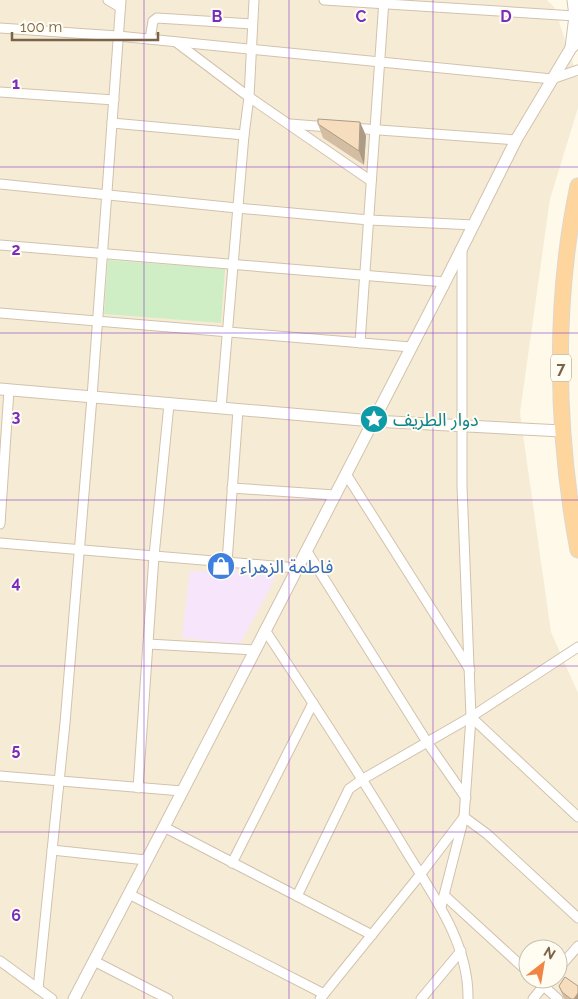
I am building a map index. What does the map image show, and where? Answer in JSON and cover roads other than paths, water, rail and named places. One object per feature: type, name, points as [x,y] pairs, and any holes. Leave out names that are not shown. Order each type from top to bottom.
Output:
[{"type":"highway","name":"7","points":[[578,186],[566,252],[563,308],[562,430],[567,481],[578,550]]},
{"type":"street","points":[[38,989],[80,549],[114,100],[120,4],[108,0]]},
{"type":"street","points":[[221,408],[237,208],[249,97],[254,0]]},
{"type":"street","points":[[324,0],[383,2],[575,16]]},
{"type":"street","points":[[74,999],[462,249],[516,140],[575,44],[573,0]]},
{"type":"street","points":[[360,343],[383,2]]},
{"type":"street","points":[[150,39],[152,21],[158,18],[252,24]]},
{"type":"street","points":[[0,28],[118,36],[552,79],[578,70]]},
{"type":"street","points":[[176,42],[249,97],[371,181]]},
{"type":"street","points":[[0,92],[114,100]]},
{"type":"street","points":[[112,123],[244,135]]},
{"type":"street","points":[[288,124],[516,140]]},
{"type":"street","points":[[0,184],[107,196],[369,220],[474,225]]},
{"type":"street","points":[[0,245],[445,282]]},
{"type":"street","points":[[441,906],[464,816],[471,717],[462,486],[462,249]]},
{"type":"street","points":[[0,313],[411,347]]},
{"type":"street","points":[[0,524],[5,390],[373,421],[562,430]]},
{"type":"street","points":[[138,788],[154,556],[169,404]]},
{"type":"street","points":[[227,562],[238,410]]},
{"type":"street","points":[[346,474],[470,671]]},
{"type":"street","points":[[232,488],[334,495]]},
{"type":"street","points":[[0,543],[297,568]]},
{"type":"street","points":[[306,550],[427,742],[466,798]]},
{"type":"street","points":[[265,630],[363,779],[420,876],[441,906],[461,951],[468,980],[468,999]]},
{"type":"street","points":[[148,644],[255,650]]},
{"type":"street","points":[[297,896],[349,789],[471,717],[578,647]]},
{"type":"street","points":[[232,863],[313,703]]},
{"type":"street","points":[[471,717],[578,817]]},
{"type":"street","points":[[0,776],[182,791]]},
{"type":"street","points":[[129,894],[322,997],[420,876],[464,816]]},
{"type":"street","points":[[464,816],[487,834],[578,918]]},
{"type":"street","points":[[164,827],[372,935]]},
{"type":"street","points":[[52,850],[146,860]]},
{"type":"street","points":[[444,895],[518,963]]},
{"type":"street","points":[[568,958],[578,946]]},
{"type":"street","points":[[421,999],[461,951]]},
{"type":"street","points":[[0,961],[52,999]]},
{"type":"street","points":[[94,961],[168,999]]},
{"type":"street","points":[[533,999],[541,989]]},
{"type":"place","name":"دوار الطريف","points":[[374,419]]},
{"type":"place","name":"فاطمة الزهراء","points":[[221,566]]}]
